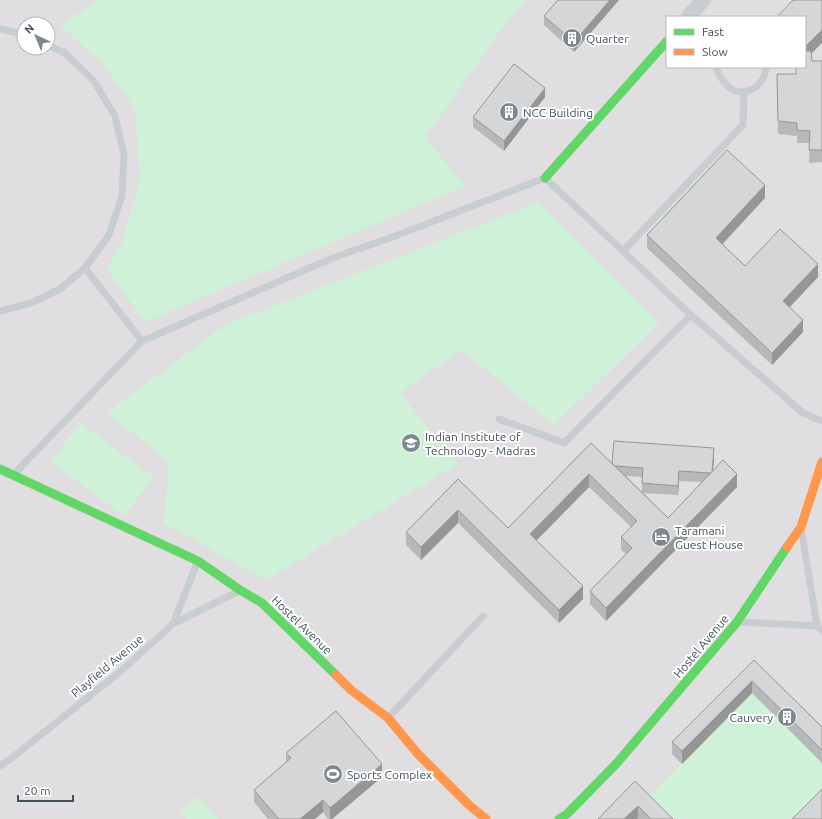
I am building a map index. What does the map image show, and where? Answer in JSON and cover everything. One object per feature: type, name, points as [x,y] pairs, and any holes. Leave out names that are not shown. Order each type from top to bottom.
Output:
[{"type":"street","points":[[689,16],[703,0]]},
{"type":"street","points":[[545,178],[666,42]]},
{"type":"street","name":"Hostel Avenue","points":[[559,819],[568,814],[617,763],[737,622],[802,527],[822,462]]},
{"type":"street","name":"Hostel Avenue","points":[[0,468],[13,476],[198,561],[240,590],[262,603],[351,690],[388,718],[418,754],[469,805],[486,819]]},
{"type":"lane","points":[[0,29],[16,32]]},
{"type":"lane","points":[[0,311],[31,303],[60,289],[85,268],[109,235],[122,196],[124,155],[115,116],[94,81],[65,53],[56,49]]},
{"type":"lane","points":[[716,68],[725,85],[732,89],[744,92],[755,88],[761,83],[765,76],[766,68]]},
{"type":"lane","points":[[623,251],[743,125],[744,92]]},
{"type":"lane","points":[[13,476],[142,341],[335,257],[390,238],[545,178],[692,315],[803,413],[822,421]]},
{"type":"lane","points":[[85,268],[142,341]]},
{"type":"lane","points":[[499,419],[564,443],[692,315]]},
{"type":"lane","points":[[737,622],[819,628],[802,527]]},
{"type":"lane","name":"Playfield Avenue","points":[[0,766],[121,671],[173,624],[198,561]]},
{"type":"lane","points":[[173,624],[240,590]]},
{"type":"lane","points":[[388,718],[482,616]]},
{"type":"shaded area","name":"Indian Institute of Technology - Madras","points":[[0,0],[822,0],[822,819],[0,819]]},
{"type":"green space","points":[[99,0],[526,0],[501,30],[425,138],[465,186],[145,322],[107,269],[123,240],[140,178],[135,109],[105,66],[60,25]]},
{"type":"green space","points":[[539,202],[659,323],[554,425],[461,350],[400,393],[458,464],[266,580],[164,523],[169,462],[107,413],[225,325]]},
{"type":"green space","points":[[80,423],[154,477],[124,516],[51,462]]},
{"type":"green space","points":[[752,693],[822,763],[822,802],[805,819],[660,819],[643,802]]},
{"type":"green space","points":[[199,796],[218,819],[187,819],[180,811]]},
{"type":"building","name":"Quarter","points":[[558,0],[610,0],[574,42],[544,16]]},
{"type":"building","points":[[793,0],[822,0],[822,30],[806,46],[806,16],[778,16]]},
{"type":"building","points":[[806,51],[811,51],[812,61],[822,61],[822,150],[809,150],[810,131],[797,130],[797,123],[778,121],[777,74],[796,74],[796,68],[806,68]]},
{"type":"building","name":"NCC Building","points":[[514,64],[545,88],[504,141],[473,117]]},
{"type":"building","points":[[727,150],[765,185],[716,238],[745,266],[780,229],[818,264],[783,301],[803,320],[772,353],[647,235]]},
{"type":"building","points":[[614,441],[714,448],[712,472],[679,471],[678,486],[642,483],[643,468],[615,466],[612,463]]},
{"type":"building","name":"Taramani Guest House","points":[[591,443],[668,518],[723,460],[737,474],[606,608],[590,591],[632,548],[621,537],[637,521],[589,474],[530,534],[583,586],[559,610],[458,510],[421,547],[406,532],[458,479],[508,528]]},
{"type":"building","points":[[754,660],[822,727],[822,750],[752,681],[682,751],[672,742]]},
{"type":"building","name":"Sports Complex","points":[[336,711],[382,764],[330,808],[323,800],[300,819],[279,819],[254,790],[291,758],[286,753]]},
{"type":"building","points":[[635,781],[673,819],[651,819],[638,806],[624,819],[598,819]]},
{"type":"building","points":[[822,789],[822,819],[792,819]]},
{"type":"traffic: fast","points":[[545,178],[666,42]]},
{"type":"traffic: fast","points":[[0,469],[198,561],[240,590],[262,603],[336,675]]},
{"type":"traffic: fast","points":[[559,819],[567,814],[617,763],[737,622],[787,547]]},
{"type":"traffic: slow","points":[[787,547],[801,527],[822,462]]},
{"type":"traffic: slow","points":[[336,675],[351,690],[388,718],[418,754],[469,805],[486,819]]},
{"type":"place","name":"Quarter","points":[[572,38]]},
{"type":"place","name":"NCC Building","points":[[509,112]]},
{"type":"place","name":"Indian Institute of Technology - Madras","points":[[411,443]]},
{"type":"place","name":"Taramani Guest House","points":[[661,537]]},
{"type":"place","name":"Cauvery","points":[[787,717]]},
{"type":"place","name":"Sports Complex","points":[[333,774]]}]
